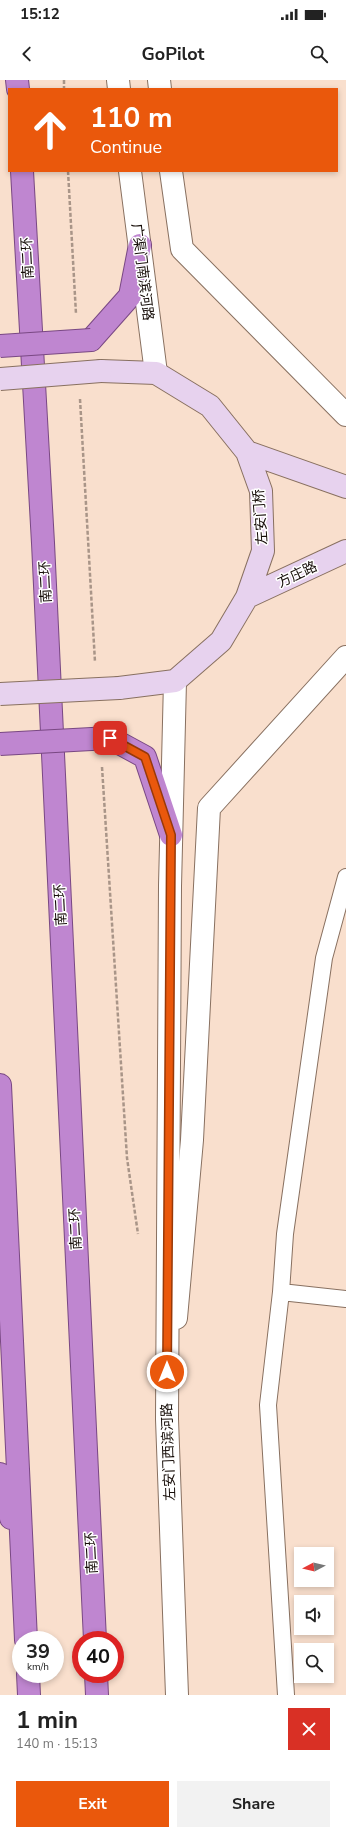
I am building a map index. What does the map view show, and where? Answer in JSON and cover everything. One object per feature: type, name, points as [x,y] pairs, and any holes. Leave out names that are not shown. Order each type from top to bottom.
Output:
[{"type":"highway","name":"南二环","points":[[22,172],[43,543],[95,1631]]},
{"type":"highway","points":[[0,346],[91,340],[130,296],[140,245]]},
{"type":"highway","points":[[0,744],[110,738],[145,757],[171,835]]},
{"type":"highway","points":[[0,1085],[26,1631]]},
{"type":"highway","points":[[0,1474],[23,1568]]},
{"type":"highway","points":[[28,1683],[29,1695]]},
{"type":"highway","points":[[97,1683],[98,1695]]},
{"type":"main road","name":"左安门桥","points":[[0,379],[101,371],[156,373],[210,406],[247,452],[261,492],[263,551],[247,597],[221,640],[175,681]]},
{"type":"main road","points":[[247,452],[346,487]]},
{"type":"main road","name":"方庄路","points":[[247,597],[346,551]]},
{"type":"main road","points":[[0,694],[119,688],[175,681]]},
{"type":"street","name":"广渠门南滨河路","points":[[130,172],[156,373]]},
{"type":"street","points":[[172,172],[182,248],[346,415]]},
{"type":"street","points":[[167,1419],[192,1140],[209,808],[346,657]]},
{"type":"street","name":"左安门西滨河路","points":[[175,681],[171,835],[167,1419],[177,1695]]},
{"type":"lane","points":[[286,1695],[268,1405],[281,1292],[285,1234],[324,958],[346,877]]},
{"type":"lane","points":[[281,1292],[346,1300]]},
{"type":"path","points":[[68,172],[76,321]]},
{"type":"path","points":[[80,392],[95,668]]},
{"type":"path","points":[[102,763],[127,1158],[139,1237]]},
{"type":"route","points":[[110,738],[145,757],[171,835],[167,1372]]}]
